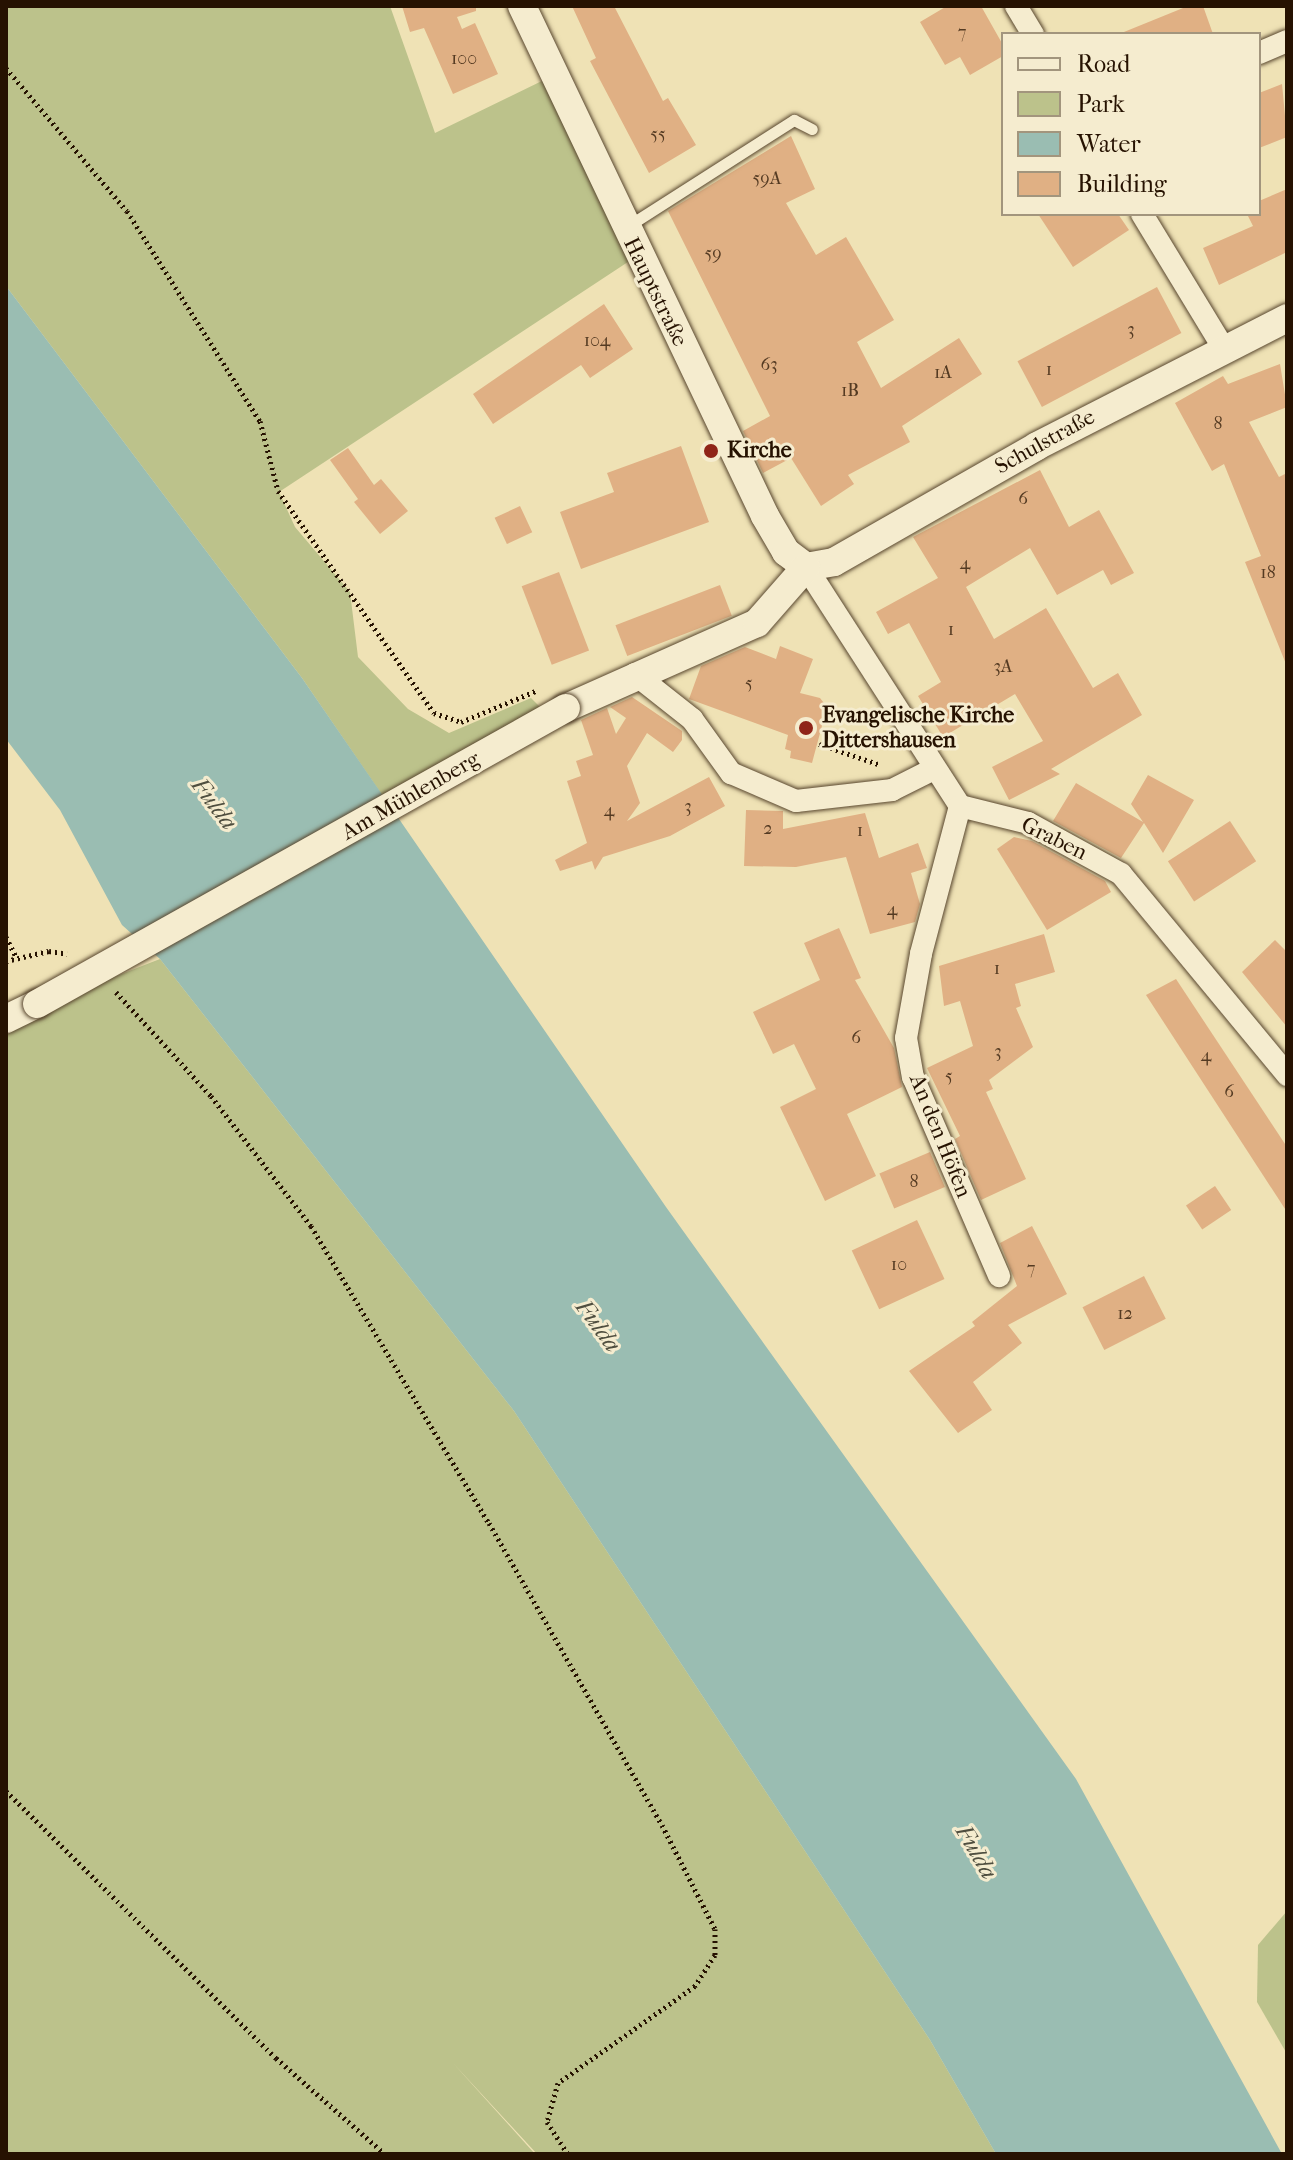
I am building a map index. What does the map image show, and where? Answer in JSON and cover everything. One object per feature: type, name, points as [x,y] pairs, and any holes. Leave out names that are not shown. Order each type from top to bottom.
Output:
[{"type":"street","name":"Hauptstraße","points":[[522,6],[624,229],[765,516],[786,552],[806,567]]},
{"type":"street","points":[[1016,6],[1032,32]]},
{"type":"street","points":[[1261,52],[1287,41]]},
{"type":"street","points":[[1143,216],[1223,347]]},
{"type":"street","name":"Schulstraße","points":[[806,567],[834,562],[1223,347],[1287,318]]},
{"type":"street","points":[[806,567],[960,806]]},
{"type":"street","name":"Am Mühlenberg","points":[[6,1019],[566,708],[635,674],[757,623],[806,567]]},
{"type":"street","points":[[635,674],[692,719],[731,773],[796,801],[892,790],[934,769]]},
{"type":"street","name":"Graben","points":[[960,806],[1028,823],[1121,874],[1287,1075]]},
{"type":"street","name":"An den Höfen","points":[[960,806],[921,954],[906,1038],[913,1077],[999,1276]]},
{"type":"lane","points":[[624,229],[794,120],[812,129]]},
{"type":"path","points":[[6,68],[127,211],[260,421],[278,491],[301,529],[434,713],[461,722],[527,691],[546,690],[558,695],[566,708]]},
{"type":"path","points":[[819,744],[910,781]]},
{"type":"path","points":[[6,937],[16,957]]},
{"type":"path","points":[[112,989],[211,1096],[311,1226],[497,1537],[662,1825],[715,1929],[715,1955],[695,1986],[558,2083],[547,2122],[568,2154]]},
{"type":"path","points":[[6,1791],[276,2058],[385,2154]]},
{"type":"green space","points":[[6,6],[390,6],[435,133],[548,78],[634,258],[279,492],[295,527],[350,592],[358,657],[408,709],[449,733],[531,698],[556,723],[391,808],[302,678],[6,286]]},
{"type":"green space","points":[[160,959],[514,1411],[930,2040],[996,2154],[537,2154],[453,2063],[535,2154],[6,2154],[6,1019]]},
{"type":"green space","points":[[1287,1911],[1287,2054],[1257,2002],[1258,1945]]},
{"type":"water","name":"Fulda","points":[[6,286],[302,678],[666,1207],[1076,1779],[1282,2154],[996,2154],[930,2040],[514,1411],[160,959],[122,925],[60,810],[6,739]]},
{"type":"building","points":[[402,6],[476,6],[476,11],[457,17],[462,29],[475,23],[498,74],[453,94],[424,28],[410,32]]},
{"type":"building","points":[[572,6],[614,6],[663,101],[668,98],[696,145],[649,173],[590,61],[596,58]]},
{"type":"building","points":[[947,6],[981,6],[1001,41],[1001,57],[970,75],[960,57],[945,65],[920,22]]},
{"type":"building","points":[[1188,6],[1203,6],[1212,32],[1124,32]]},
{"type":"building","points":[[1282,84],[1287,137],[1261,147],[1261,92]]},
{"type":"building","points":[[791,136],[815,189],[786,203],[816,255],[846,237],[894,320],[857,342],[881,388],[959,338],[982,374],[902,426],[910,442],[848,475],[854,484],[821,506],[791,458],[763,473],[743,431],[770,416],[668,211]]},
{"type":"building","points":[[1287,189],[1287,252],[1219,285],[1203,248],[1253,226],[1248,216],[1261,216],[1261,200]]},
{"type":"building","points":[[1039,216],[1119,216],[1129,230],[1073,267]]},
{"type":"building","points":[[1157,287],[1181,333],[1042,407],[1017,361]]},
{"type":"building","points":[[604,304],[633,349],[590,378],[581,365],[493,424],[473,394]]},
{"type":"building","points":[[1280,364],[1287,407],[1249,422],[1279,477],[1287,473],[1286,664],[1245,562],[1261,556],[1224,464],[1212,471],[1175,403],[1223,376],[1228,384]]},
{"type":"building","points":[[681,446],[709,522],[581,569],[560,512],[614,492],[607,473]]},
{"type":"building","points":[[348,448],[374,485],[381,479],[408,511],[380,534],[354,502],[358,499],[330,460]]},
{"type":"building","points":[[1040,470],[1069,527],[1099,510],[1134,573],[1111,585],[1103,570],[1057,595],[1030,548],[966,587],[994,639],[1046,608],[1093,688],[1118,673],[1142,715],[1051,769],[1060,774],[1009,800],[992,767],[1043,741],[1015,694],[943,737],[918,696],[941,682],[909,623],[888,634],[876,612],[938,578],[913,537]]},
{"type":"building","points":[[520,506],[532,532],[507,544],[495,518]]},
{"type":"building","points":[[559,572],[589,650],[552,665],[522,586]]},
{"type":"building","points":[[720,585],[732,616],[627,656],[615,625]]},
{"type":"building","points":[[780,646],[813,659],[800,693],[820,698],[827,707],[812,763],[790,758],[791,751],[785,749],[788,735],[689,699],[701,666],[745,647],[776,659]]},
{"type":"building","points":[[632,697],[682,731],[682,740],[673,752],[647,733],[627,766],[640,803],[627,821],[709,777],[725,806],[670,836],[603,857],[595,870],[592,861],[560,871],[555,860],[587,843],[567,781],[581,776],[576,761],[593,755],[581,720],[607,708],[616,734],[626,718],[610,707]]},
{"type":"building","points":[[1148,775],[1194,800],[1163,853],[1144,823],[1121,858],[1053,821],[1076,783],[1143,822],[1131,804]]},
{"type":"building","points":[[746,810],[783,811],[783,829],[865,813],[879,858],[918,843],[927,868],[911,873],[920,904],[915,922],[870,934],[846,857],[796,867],[744,866]]},
{"type":"building","points":[[1230,821],[1256,861],[1194,902],[1168,861]]},
{"type":"building","points":[[1014,837],[1032,841],[1105,881],[1111,892],[1047,930],[997,849]]},
{"type":"building","points":[[839,928],[861,978],[855,980],[894,1048],[902,1087],[847,1114],[876,1176],[825,1201],[780,1107],[816,1089],[794,1044],[773,1054],[753,1012],[820,980],[804,943]]},
{"type":"building","points":[[1044,934],[1055,972],[1015,984],[1021,1006],[1016,1008],[1033,1047],[989,1080],[993,1089],[986,1092],[1026,1179],[981,1200],[955,1139],[960,1136],[927,1068],[973,1046],[960,1001],[944,1006],[939,966]]},
{"type":"building","points":[[1275,940],[1287,952],[1287,1027],[1242,972]]},
{"type":"building","points":[[1176,979],[1287,1147],[1287,1212],[1146,995]]},
{"type":"building","points":[[930,1152],[945,1187],[894,1208],[879,1173]]},
{"type":"building","points":[[1215,1186],[1231,1210],[1202,1230],[1186,1206]]},
{"type":"building","points":[[917,1220],[944,1279],[879,1309],[852,1250]]},
{"type":"building","points":[[1032,1226],[1067,1294],[1008,1325],[1022,1343],[973,1382],[992,1410],[958,1433],[909,1371],[975,1326],[972,1322],[1017,1286],[1000,1243]]},
{"type":"building","points":[[1144,1276],[1166,1319],[1104,1350],[1083,1307]]},
{"type":"place","name":"Kirche","points":[[711,451]]},
{"type":"place","name":"Evangelische Kirche Dittershausen","points":[[806,728]]}]
